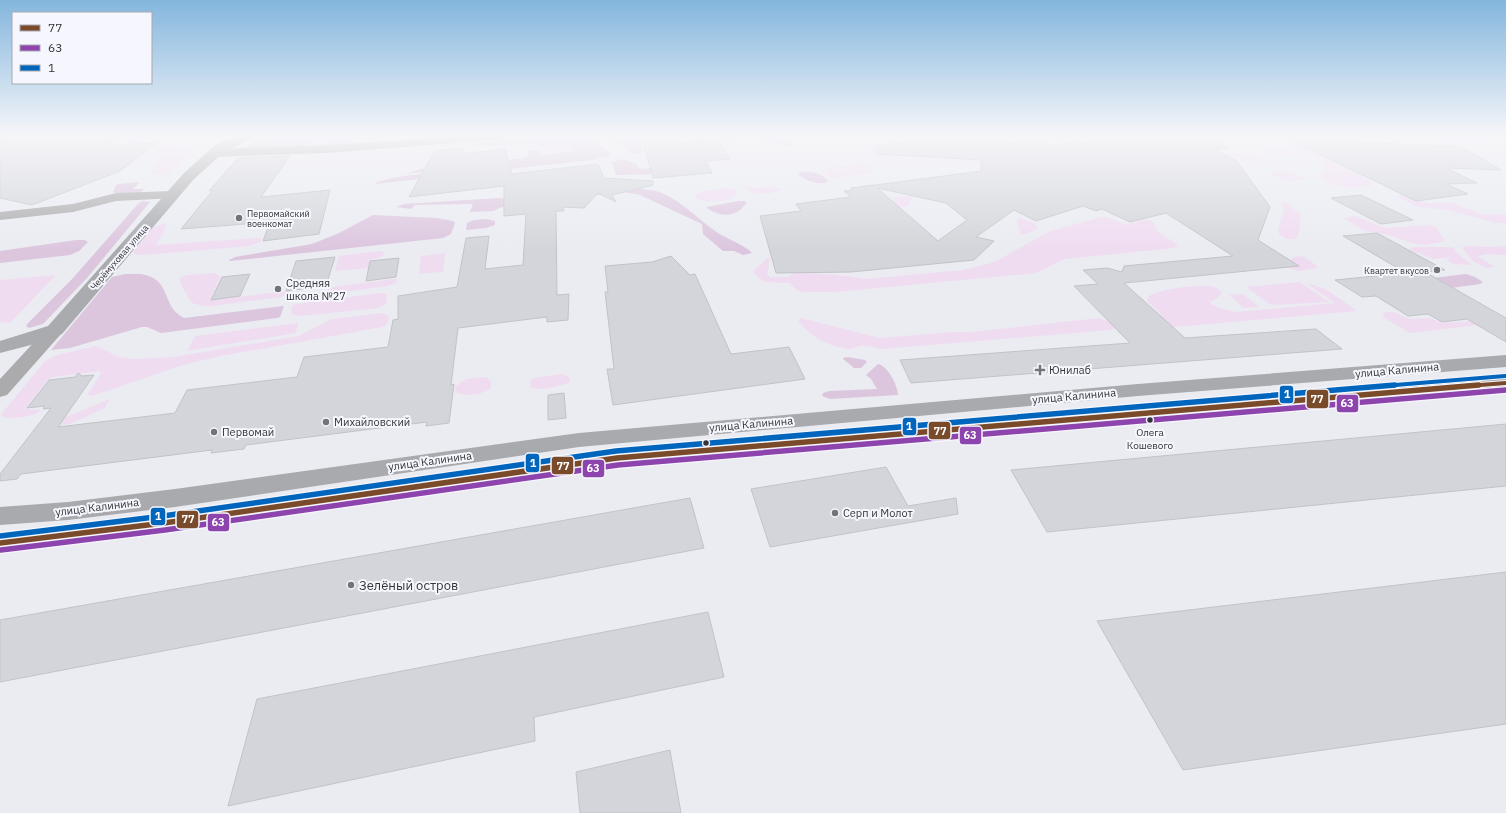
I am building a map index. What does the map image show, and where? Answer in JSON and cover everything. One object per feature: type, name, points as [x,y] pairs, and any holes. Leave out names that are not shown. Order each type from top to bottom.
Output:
[{"type":"highway","name":"улица Калинина","points":[[0,516],[68,511],[168,499],[601,438],[1138,390],[1506,361]]},
{"type":"highway","name":"улица Калинина","points":[[0,543],[164,523],[617,458],[1506,382]]},
{"type":"main road","name":"Черёмуховая улица","points":[[55,330],[191,174]]},
{"type":"main road","points":[[0,347],[24,341],[55,330]]},
{"type":"street","points":[[0,216],[73,208],[116,197],[172,195]]},
{"type":"street","name":"Черёмуховая улица","points":[[0,391],[55,330]]},
{"type":"shaded area","points":[[421,174],[466,174],[375,184],[392,178]]},
{"type":"shaded area","points":[[616,174],[665,174],[665,174]]},
{"type":"shaded area","points":[[797,174],[818,174],[824,176],[828,182],[816,183]]},
{"type":"shaded area","points":[[825,174],[862,174],[832,179]]},
{"type":"shaded area","points":[[1271,174],[1294,174],[1306,179],[1287,182]]},
{"type":"shaded area","points":[[1320,174],[1358,174],[1370,180],[1372,183],[1371,186],[1339,186],[1322,179]]},
{"type":"shaded area","points":[[140,182],[133,189],[145,189],[139,193],[113,192],[116,185]]},
{"type":"shaded area","points":[[749,187],[774,187],[782,189],[774,193],[760,194],[746,189]]},
{"type":"shaded area","points":[[634,188],[655,191],[669,196],[719,234],[745,247],[752,253],[743,255],[734,251],[723,251],[703,234],[702,224],[640,195],[623,192],[598,195],[577,194]]},
{"type":"shaded area","points":[[726,188],[734,189],[737,191],[737,194],[723,201],[712,202],[697,199],[694,195],[704,191]]},
{"type":"shaded area","points":[[1401,195],[1416,197],[1426,203],[1452,203],[1485,215],[1506,214],[1506,223],[1496,223],[1448,210],[1418,207],[1399,198]]},
{"type":"shaded area","points":[[910,196],[912,198],[908,206],[862,213],[869,201]]},
{"type":"shaded area","points":[[498,198],[507,199],[509,204],[493,211],[470,212],[473,204],[415,205],[411,209],[396,207],[404,204]]},
{"type":"shaded area","points":[[142,201],[150,202],[87,278],[43,324],[29,328],[26,326],[73,278]]},
{"type":"shaded area","points":[[744,201],[747,203],[740,210],[727,215],[718,214],[706,207]]},
{"type":"shaded area","points":[[1280,203],[1286,203],[1301,214],[1299,232],[1296,239],[1286,239],[1279,234],[1278,230],[1284,209]]},
{"type":"shaded area","points":[[373,215],[437,218],[453,221],[455,223],[451,234],[443,238],[229,260],[235,257],[312,244],[339,233]]},
{"type":"shaded area","points":[[1355,216],[1385,228],[1430,225],[1437,228],[1445,241],[1426,245],[1415,244],[1385,234],[1365,231],[1343,218]]},
{"type":"shaded area","points":[[1101,217],[1128,224],[1150,220],[1155,224],[1157,231],[1178,245],[1174,248],[1065,259],[1036,273],[835,292],[803,292],[796,290],[790,283],[764,282],[752,272],[769,257],[770,259],[767,275],[771,277],[788,277],[796,272],[866,279],[962,270],[988,264],[1002,258],[1048,232]]},
{"type":"shaded area","points":[[1020,218],[1035,223],[1038,229],[1021,235],[1017,220]]},
{"type":"shaded area","points":[[486,219],[495,221],[495,225],[486,228],[466,230],[467,223],[474,220]]},
{"type":"shaded area","points":[[166,224],[160,239],[156,244],[157,245],[257,238],[261,238],[261,242],[248,246],[143,255],[134,254],[134,251],[152,228]]},
{"type":"shaded area","points":[[85,240],[88,242],[79,251],[70,255],[0,263],[0,251]]},
{"type":"shaded area","points":[[1506,246],[1506,255],[1488,254],[1477,256],[1495,267],[1486,268],[1473,261],[1463,249],[1463,247]]},
{"type":"shaded area","points":[[1414,247],[1454,248],[1456,252],[1472,265],[1454,264],[1446,260],[1452,257],[1433,259],[1420,253],[1437,250],[1416,253],[1409,249]]},
{"type":"shaded area","points":[[380,251],[384,252],[383,256],[371,260],[369,268],[335,271],[339,256]]},
{"type":"shaded area","points":[[445,253],[443,272],[419,274],[421,256]]},
{"type":"shaded area","points":[[1297,256],[1305,257],[1317,266],[1317,268],[1299,271],[1284,267],[1292,258]]},
{"type":"shaded area","points":[[214,273],[220,276],[210,300],[290,291],[288,294],[281,297],[211,306],[203,306],[192,303],[179,278],[187,275]]},
{"type":"shaded area","points":[[125,274],[141,274],[158,281],[172,307],[184,318],[284,306],[280,317],[277,318],[161,333],[147,327],[142,327],[70,348],[51,350],[112,277]]},
{"type":"shaded area","points":[[1466,274],[1483,282],[1480,284],[1451,288],[1433,278]]},
{"type":"shaded area","points":[[56,275],[10,323],[0,322],[0,280]]},
{"type":"shaded area","points":[[397,279],[396,283],[388,286],[337,293],[328,291],[328,288],[333,287]]},
{"type":"shaded area","points":[[1300,282],[1329,302],[1274,305],[1268,303],[1246,287]]},
{"type":"shaded area","points":[[1310,284],[1327,290],[1357,311],[1163,328],[1152,320],[1162,315],[1147,301],[1149,296],[1161,291],[1187,287],[1211,286],[1215,287],[1222,293],[1210,302],[1211,304],[1219,308],[1236,312],[1335,303],[1309,285]]},
{"type":"shaded area","points":[[385,293],[387,296],[386,304],[379,308],[301,316],[291,314],[292,306],[296,304]]},
{"type":"shaded area","points":[[1243,294],[1259,307],[1244,308],[1229,295]]},
{"type":"shaded area","points":[[1385,312],[1393,312],[1410,319],[1429,318],[1443,323],[1487,320],[1496,323],[1410,333],[1384,318],[1383,315]]},
{"type":"shaded area","points":[[383,313],[389,317],[387,324],[382,327],[216,357],[183,365],[92,396],[88,395],[101,373],[100,371],[53,377],[47,380],[25,409],[40,410],[39,412],[20,417],[10,418],[1,416],[45,361],[57,355],[96,346],[119,357],[135,359],[173,357],[298,336],[332,319]]},
{"type":"shaded area","points":[[801,318],[880,338],[952,332],[971,332],[1100,318],[1109,322],[1114,322],[1117,327],[1111,330],[882,349],[860,346],[848,349],[834,346],[813,335],[807,331],[798,320]]},
{"type":"shaded area","points":[[298,323],[296,333],[187,351],[195,336]]},
{"type":"shaded area","points":[[848,357],[865,360],[867,362],[861,368],[854,368],[843,359]]},
{"type":"shaded area","points":[[878,364],[889,372],[898,391],[898,395],[830,399],[822,396],[823,393],[829,391],[877,389],[871,379],[866,375]]},
{"type":"shaded area","points":[[560,374],[568,376],[570,378],[570,382],[544,389],[530,387],[531,380],[534,378]]},
{"type":"shaded area","points":[[486,377],[491,381],[491,388],[483,392],[468,395],[455,391],[456,386],[466,379]]},
{"type":"shaded area","points":[[110,399],[105,408],[70,424],[41,427]]},
{"type":"building","points":[[0,174],[112,174],[32,205],[0,198]]},
{"type":"building","points":[[224,174],[277,174],[261,197],[330,190],[319,234],[263,241],[270,222],[181,229],[213,190],[209,191]]},
{"type":"building","points":[[422,174],[602,174],[604,178],[653,181],[653,185],[612,195],[616,202],[598,193],[584,208],[563,207],[564,211],[556,211],[557,295],[569,294],[568,320],[547,322],[547,317],[458,328],[451,385],[454,384],[449,423],[426,426],[427,422],[246,445],[244,449],[211,453],[212,450],[21,474],[17,479],[0,481],[0,474],[51,408],[43,409],[45,406],[27,408],[49,380],[75,377],[78,373],[82,376],[94,375],[58,427],[175,413],[187,390],[297,377],[304,357],[388,347],[393,320],[398,319],[398,296],[457,287],[466,238],[489,236],[485,269],[523,265],[526,214],[504,216],[504,186],[409,197]]},
{"type":"building","points":[[652,174],[701,174],[653,178]]},
{"type":"building","points":[[959,174],[1246,174],[1270,207],[1258,240],[1299,266],[1124,283],[1185,338],[1316,329],[1342,349],[911,383],[900,360],[1130,343],[1074,286],[1098,284],[1083,270],[1107,268],[1122,272],[1124,266],[1233,256],[1166,213],[1130,222],[1102,209],[1096,211],[1083,206],[1036,221],[1014,210],[976,237],[994,241],[974,260],[851,272],[776,273],[760,216],[801,211],[796,204],[851,197],[844,191],[853,190],[851,188]],"holes":[[[877,188],[946,203],[967,220],[938,241]]]},
{"type":"building","points":[[1361,174],[1458,174],[1477,183],[1446,184],[1468,194],[1416,201]]},
{"type":"building","points":[[1361,195],[1413,220],[1381,224],[1331,198]]},
{"type":"building","points":[[1377,233],[1445,270],[1425,272],[1506,318],[1506,342],[1467,319],[1442,322],[1428,314],[1408,316],[1376,296],[1362,297],[1335,280],[1406,273],[1343,236]]},
{"type":"building","points":[[671,256],[690,275],[695,274],[731,354],[789,347],[805,379],[613,405],[607,369],[614,369],[605,292],[608,292],[605,266],[652,262]]},
{"type":"building","points":[[335,257],[326,286],[286,291],[296,261]]},
{"type":"building","points":[[399,258],[396,277],[366,281],[370,261]]},
{"type":"building","points":[[250,274],[240,296],[211,300],[222,277]]},
{"type":"building","points":[[564,393],[566,418],[548,420],[548,395]]},
{"type":"building","points":[[1506,424],[1506,486],[1047,532],[1011,470]]},
{"type":"building","name":"Серп и Молот","points":[[886,467],[908,506],[956,498],[958,514],[770,547],[751,489]]},
{"type":"building","name":"Зелёный остров","points":[[690,498],[704,548],[0,682],[0,620]]},
{"type":"building","points":[[1506,572],[1506,724],[1183,770],[1097,621]]},
{"type":"building","points":[[708,612],[724,677],[534,717],[535,741],[228,806],[257,699]]},
{"type":"building","points":[[670,750],[681,813],[580,813],[576,772]]},
{"type":"transit line","name":"1","points":[[0,536],[163,516],[616,451],[1505,376]]},
{"type":"transit line","name":"77","points":[[0,543],[164,523],[617,458],[1506,383]]},
{"type":"transit line","name":"63","points":[[1,550],[165,530],[618,465],[1506,390]]},
{"type":"place","name":"Первомайский военкомат","points":[[239,218]]},
{"type":"place","name":"Квартет вкусов","points":[[1437,270]]},
{"type":"place","name":"Средняя школа №27","points":[[278,289]]},
{"type":"place","name":"Юнилаб","points":[[1040,370]]},
{"type":"place","name":"Олега Кошевого","points":[[1150,420]]},
{"type":"place","name":"Михайловский","points":[[326,422]]},
{"type":"place","name":"Первомай","points":[[214,432]]},
{"type":"place","name":"Серп и Молот","points":[[835,513]]},
{"type":"place","name":"Зелёный остров","points":[[351,585]]}]
